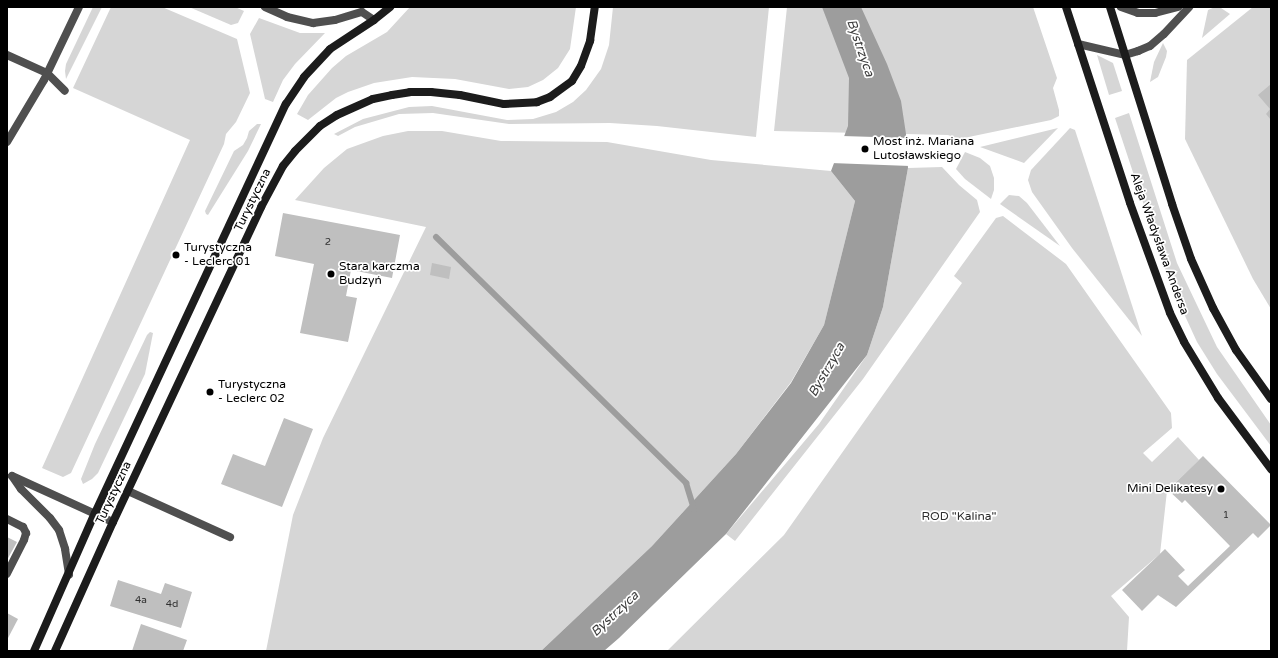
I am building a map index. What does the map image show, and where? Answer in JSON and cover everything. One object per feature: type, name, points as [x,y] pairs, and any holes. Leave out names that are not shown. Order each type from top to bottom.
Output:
[{"type":"main road","name":"Turystyczna","points":[[34,651],[95,514],[286,104],[304,77],[319,59],[330,49],[374,20],[390,7]]},
{"type":"main road","name":"Turystyczna","points":[[55,651],[128,491],[262,207],[283,166],[295,151],[320,126],[337,115],[373,99],[410,92],[431,92],[460,95],[504,104],[536,102],[550,97],[572,81],[581,66],[590,41],[595,7]]},
{"type":"main road","name":"Aleja Władysława Andersa","points":[[1066,7],[1130,203],[1170,314],[1184,342],[1218,398],[1271,469]]},
{"type":"main road","name":"Aleja Władysława Andersa","points":[[1110,7],[1172,204],[1191,259],[1213,308],[1236,350],[1271,400]]},
{"type":"street","points":[[7,142],[46,73],[79,7]]},
{"type":"street","points":[[265,7],[287,17],[312,23],[335,20],[362,12],[374,20]]},
{"type":"street","points":[[1121,7],[1138,13],[1155,13],[1178,7]]},
{"type":"street","points":[[1078,44],[1125,54],[1138,51],[1150,46],[1164,34],[1189,7]]},
{"type":"street","points":[[7,55],[46,73],[65,91]]},
{"type":"street","points":[[10,475],[114,522]]},
{"type":"street","points":[[10,475],[21,489],[50,518],[59,530],[65,549],[68,576]]},
{"type":"street","points":[[128,491],[230,537]]},
{"type":"street","points":[[7,519],[23,526],[26,533],[7,574]]},
{"type":"green space","points":[[93,7],[102,7],[66,79],[66,64]]},
{"type":"green space","points":[[111,7],[162,7],[237,39],[250,93],[236,122],[226,134],[224,144],[71,473],[63,477],[42,468],[190,140],[73,88]]},
{"type":"green space","points":[[189,7],[235,7],[244,11],[238,23],[231,25]]},
{"type":"green space","points":[[410,7],[576,7],[570,49],[558,68],[543,80],[528,87],[509,89],[455,79],[412,77],[374,83],[348,92],[336,98],[308,120],[297,114],[308,95],[332,68],[346,56],[387,32]]},
{"type":"green space","points":[[613,7],[769,7],[756,137],[657,126],[610,123],[509,124],[433,113],[399,114],[355,127],[338,136],[334,134],[363,119],[409,107],[432,106],[507,120],[533,119],[556,112],[573,102],[586,90],[601,69],[609,45]]},
{"type":"green space","points":[[787,7],[1033,7],[1057,78],[1053,88],[1059,110],[1059,116],[1051,120],[959,139],[948,135],[774,131]]},
{"type":"green space","points":[[1215,7],[1221,8],[1230,14],[1202,38],[1208,10]]},
{"type":"green space","points":[[1253,7],[1271,7],[1271,309],[1253,279],[1185,139],[1187,60]]},
{"type":"green space","points":[[259,18],[300,33],[325,33],[295,64],[283,80],[273,102],[265,99],[250,34]]},
{"type":"green space","points":[[1163,43],[1167,51],[1166,57],[1158,77],[1150,82],[1154,62]]},
{"type":"green space","points":[[1097,55],[1113,63],[1122,91],[1109,95]]},
{"type":"green space","points":[[1129,113],[1177,263],[1217,347],[1271,425],[1271,446],[1217,374],[1197,342],[1169,281],[1115,118]]},
{"type":"green space","points":[[257,124],[261,124],[248,151],[208,215],[206,214],[205,211],[234,151],[243,145],[249,131]]},
{"type":"green space","points":[[1058,128],[1024,163],[980,147]]},
{"type":"green space","points":[[1070,128],[1075,130],[1142,336],[1072,248],[1032,192],[1028,180],[1031,170]]},
{"type":"green space","points":[[408,131],[442,131],[501,141],[607,142],[711,160],[831,171],[855,201],[824,325],[791,382],[736,454],[652,546],[541,651],[266,651],[293,515],[323,438],[426,227],[295,200],[324,168],[347,149],[383,136]]},
{"type":"green space","points":[[965,152],[980,158],[990,166],[994,178],[994,190],[991,199],[965,179],[956,169]]},
{"type":"green space","points":[[942,167],[959,185],[977,200],[980,212],[863,379],[735,541],[726,534],[819,424],[867,355],[883,307],[908,168]]},
{"type":"green space","points":[[1009,195],[1019,196],[1027,203],[1060,246],[1000,204]]},
{"type":"green space","name":"ROD \"Kalina\"","points":[[1003,216],[1066,264],[1171,413],[1172,428],[1143,453],[1152,462],[1178,437],[1199,460],[1167,491],[1160,554],[1111,596],[1129,617],[1127,651],[667,651],[784,535],[962,283],[954,276],[996,218]]},
{"type":"green space","points":[[150,332],[153,333],[145,374],[98,473],[92,479],[83,484],[81,479],[95,444],[147,335]]},
{"type":"water","name":"Bystrzyca","points":[[822,7],[861,7],[887,64],[901,101],[906,134],[908,168],[883,307],[867,355],[726,534],[619,638],[604,651],[541,651],[652,546],[736,454],[791,383],[824,325],[855,201],[831,171],[848,126],[849,78]]},
{"type":"pier","points":[[842,136],[908,138],[910,166],[831,163]]},
{"type":"building","points":[[1271,84],[1271,120],[1266,114],[1270,109],[1258,95]]},
{"type":"building","name":"Stara karczma Budzyń","points":[[283,213],[400,235],[392,278],[351,270],[346,296],[357,298],[348,342],[300,333],[314,264],[275,256]]},
{"type":"building","points":[[432,263],[451,267],[449,279],[430,275]]},
{"type":"building","points":[[284,418],[313,429],[282,507],[221,484],[233,454],[265,466]]},
{"type":"building","points":[[1203,456],[1271,525],[1258,538],[1253,533],[1176,607],[1158,595],[1142,611],[1122,590],[1165,549],[1185,570],[1178,576],[1188,586],[1230,546],[1185,500],[1182,503],[1168,490]]},
{"type":"building","points":[[7,537],[17,542],[7,560]]},
{"type":"building","points":[[118,580],[161,594],[165,583],[192,592],[181,628],[110,606]]},
{"type":"building","points":[[7,613],[18,619],[7,640]]},
{"type":"building","points":[[141,624],[187,640],[183,651],[132,651]]},
{"type":"waterway","points":[[436,237],[686,483],[694,510]]},
{"type":"place","name":"Most inż. Mariana Lutosławskiego","points":[[865,149]]},
{"type":"place","name":"Turystyczna - Leclerc 01","points":[[176,255]]},
{"type":"place","name":"Stara karczma Budzyń","points":[[331,274]]},
{"type":"place","name":"Turystyczna - Leclerc 02","points":[[210,392]]},
{"type":"place","name":"Mini Delikatesy","points":[[1221,489]]}]
